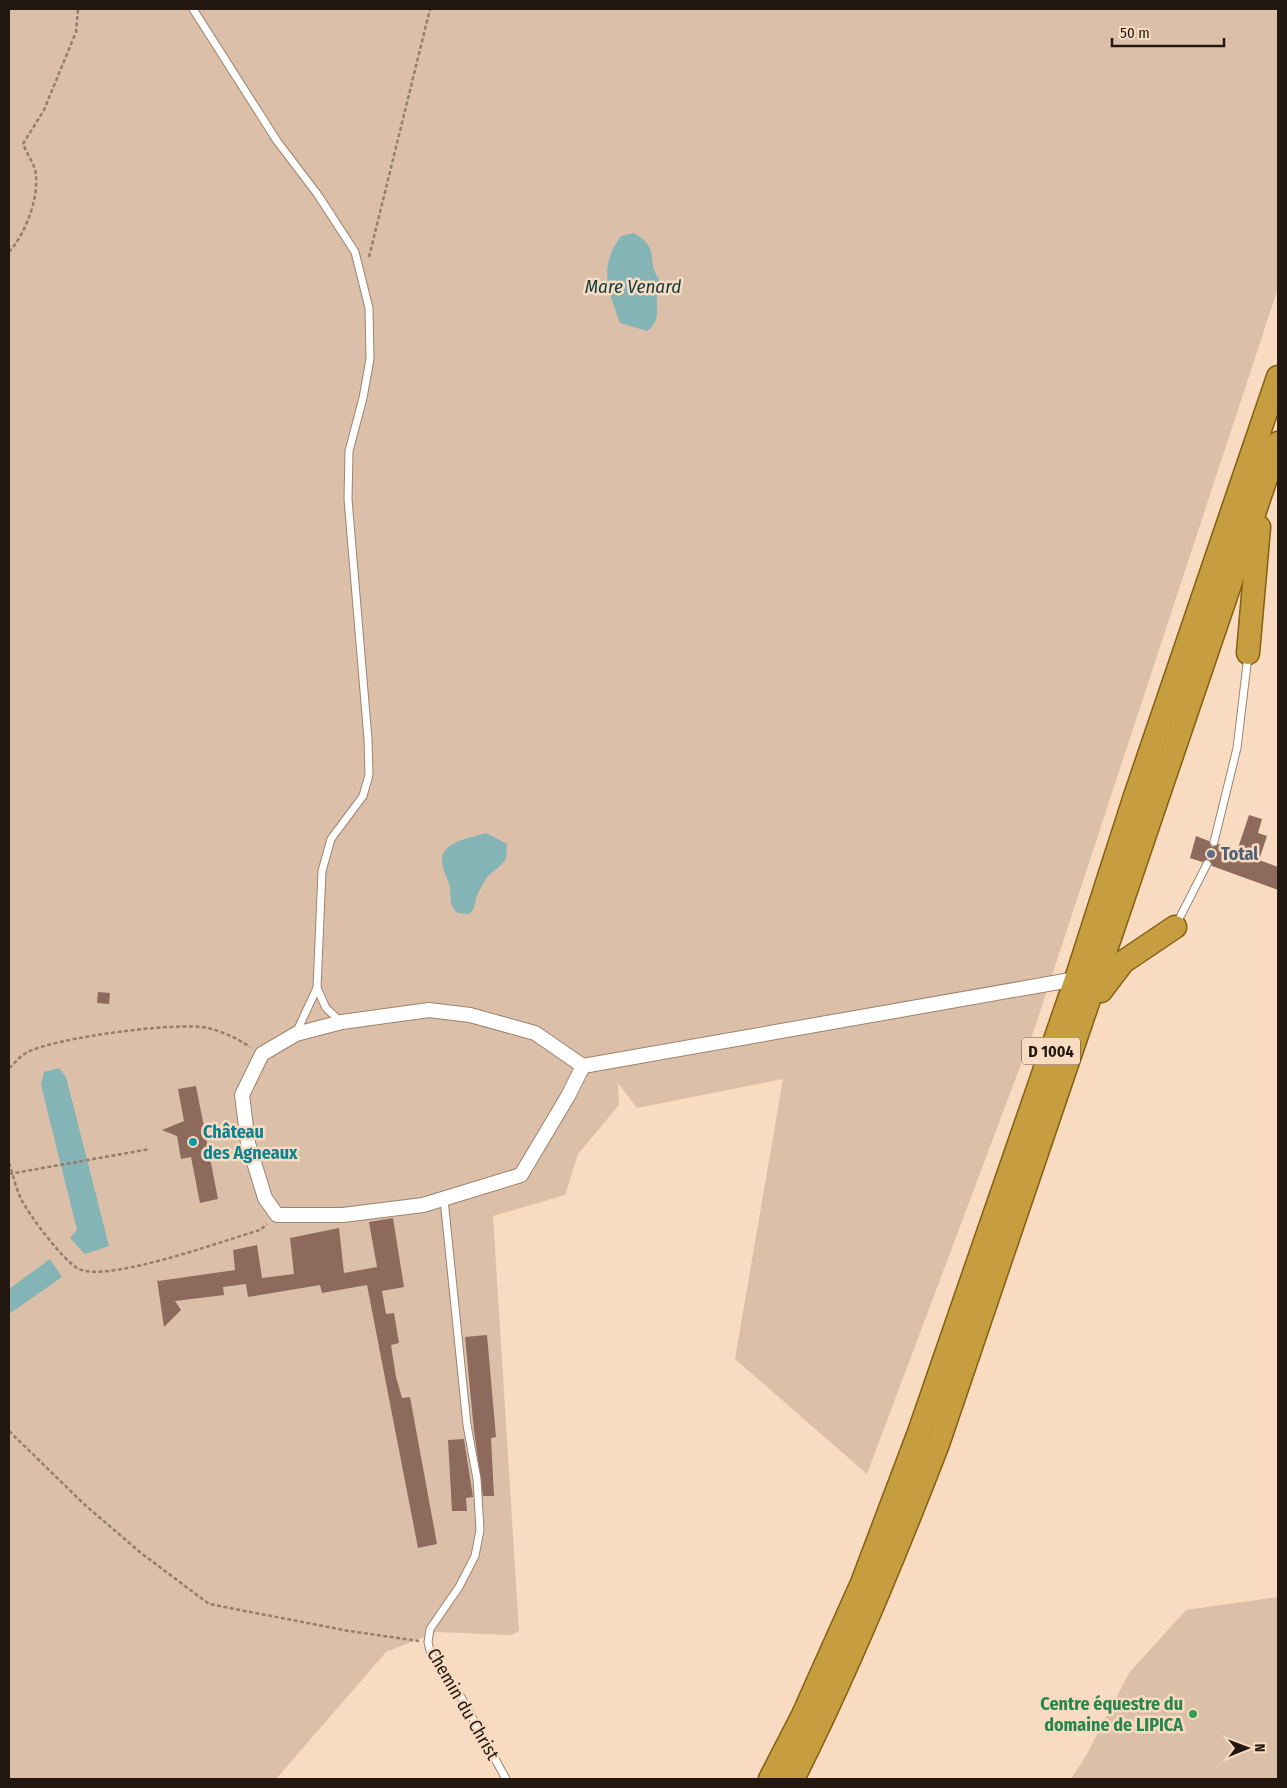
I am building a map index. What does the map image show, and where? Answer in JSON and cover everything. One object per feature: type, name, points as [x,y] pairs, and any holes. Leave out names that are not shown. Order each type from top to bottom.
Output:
[{"type":"highway","name":"D 1004","points":[[770,1779],[802,1717],[862,1583],[918,1435],[1076,979],[1135,796],[1278,377]]},
{"type":"highway","name":"D 1004","points":[[793,1779],[822,1722],[884,1584],[938,1444],[1088,1008],[1278,444]]},
{"type":"highway","points":[[1248,654],[1262,492]]},
{"type":"highway","points":[[1088,1008],[1123,962],[1175,928]]},
{"type":"street","points":[[584,1066],[521,1175],[423,1205],[343,1214],[277,1215],[266,1198],[248,1143],[242,1095],[262,1054],[296,1034],[342,1022],[429,1010],[470,1016],[535,1033],[584,1066],[1076,979]]},
{"type":"lane","points":[[193,9],[236,73],[277,140],[318,195],[355,252],[369,308],[370,359],[349,451],[348,499],[368,739],[369,775],[363,796],[331,839],[322,871],[317,988],[296,1034]]},
{"type":"lane","points":[[1214,842],[1237,748],[1248,654]]},
{"type":"lane","points":[[1175,928],[1207,864]]},
{"type":"lane","points":[[317,988],[326,1008],[342,1022]]},
{"type":"lane","name":"Chemin du Christ","points":[[444,1199],[467,1425],[477,1480],[480,1521],[475,1556],[459,1587],[430,1629],[428,1642],[432,1655],[462,1697],[506,1779]]},
{"type":"path","points":[[9,252],[18,241],[36,194],[36,174],[23,144],[44,110],[76,32],[78,9]]},
{"type":"path","points":[[362,281],[430,9]]},
{"type":"path","points":[[9,1068],[26,1053],[69,1040],[183,1027],[206,1028],[233,1036],[262,1054]]},
{"type":"path","points":[[11,1174],[150,1149]]},
{"type":"path","points":[[9,1163],[11,1174],[22,1200],[64,1259],[80,1270],[112,1271],[146,1265],[260,1230],[277,1215]]},
{"type":"path","points":[[9,1431],[85,1505],[141,1553],[208,1604],[349,1632],[428,1642]]},
{"type":"shaded area","points":[[9,9],[1278,9],[1278,288],[1035,1027],[867,1474],[735,1359],[783,1079],[637,1108],[618,1083],[619,1105],[578,1154],[565,1195],[493,1216],[519,1631],[512,1635],[437,1632],[386,1652],[276,1779],[9,1779]]},
{"type":"shaded area","name":"Centre équestre du domaine de LIPICA","points":[[1278,1597],[1278,1779],[1071,1779],[1087,1754],[1129,1673],[1186,1610]]},
{"type":"water","name":"Mare Venard","points":[[634,233],[643,239],[651,250],[653,266],[659,279],[656,319],[647,331],[620,323],[607,278],[609,258],[614,247],[621,236]]},
{"type":"water","points":[[486,833],[507,844],[506,859],[487,877],[477,895],[474,908],[469,914],[458,913],[452,905],[450,887],[442,863],[443,854],[459,841]]},
{"type":"water","points":[[59,1068],[66,1077],[109,1246],[85,1254],[70,1238],[77,1230],[41,1085],[44,1072]]},
{"type":"water","points":[[50,1259],[62,1277],[9,1314],[9,1289]]},
{"type":"building","points":[[1249,815],[1262,819],[1258,833],[1267,836],[1259,860],[1278,867],[1278,890],[1212,866],[1209,859],[1202,862],[1190,858],[1196,836],[1209,841],[1212,847],[1219,844],[1237,851]]},
{"type":"building","points":[[98,992],[110,993],[109,1004],[97,1003]]},
{"type":"building","name":"Château des Agneaux","points":[[196,1086],[218,1199],[200,1203],[191,1157],[181,1159],[177,1136],[162,1130],[184,1121],[178,1089]]},
{"type":"building","points":[[393,1218],[404,1287],[382,1291],[386,1314],[394,1313],[399,1343],[391,1345],[396,1377],[402,1398],[410,1397],[437,1544],[418,1548],[367,1285],[322,1293],[320,1285],[248,1297],[246,1284],[223,1287],[224,1295],[175,1301],[181,1310],[164,1327],[157,1279],[158,1281],[235,1270],[233,1250],[257,1245],[262,1278],[294,1274],[290,1238],[339,1228],[344,1273],[377,1267],[369,1222]]},
{"type":"building","points":[[487,1335],[496,1437],[491,1438],[494,1496],[483,1496],[474,1431],[465,1337]]},
{"type":"building","points":[[464,1439],[473,1497],[466,1498],[467,1511],[452,1511],[448,1440]]},
{"type":"place","name":"Total","points":[[1211,854]]},
{"type":"place","name":"Château des Agneaux","points":[[193,1142]]},
{"type":"place","name":"Centre équestre du domaine de LIPICA","points":[[1193,1714]]}]
